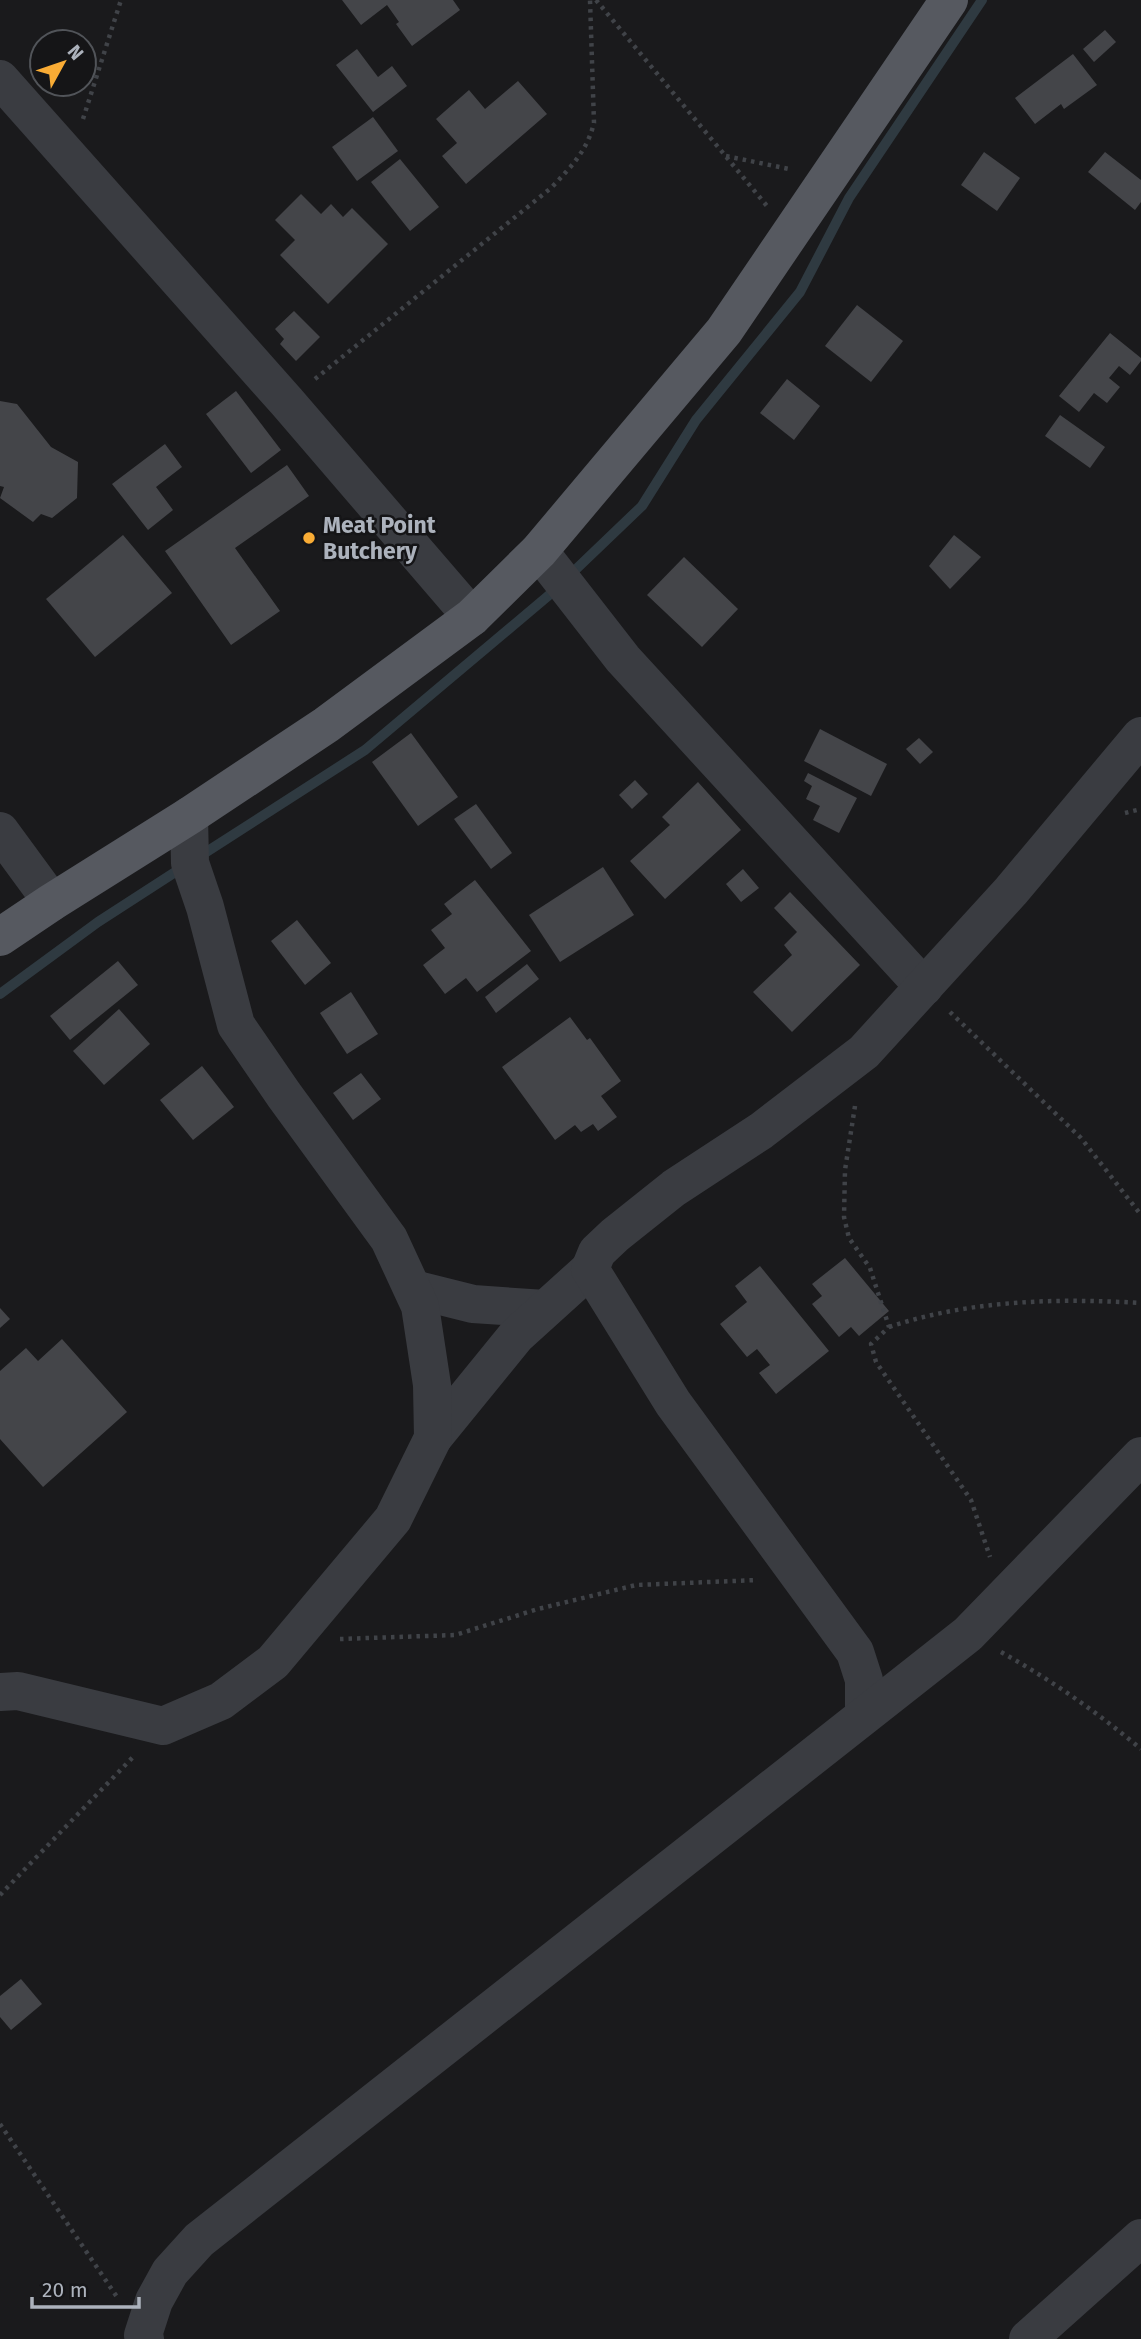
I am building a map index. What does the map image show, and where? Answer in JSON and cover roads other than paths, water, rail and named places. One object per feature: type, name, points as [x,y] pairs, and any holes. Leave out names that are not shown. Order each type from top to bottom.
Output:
[{"type":"main road","points":[[0,937],[190,816],[326,725],[472,617],[539,551],[723,331],[949,0]]},
{"type":"street","points":[[0,79],[287,402],[472,617]]},
{"type":"street","points":[[539,551],[623,659],[924,987]]},
{"type":"street","points":[[0,1692],[18,1690],[163,1726],[221,1701],[273,1662],[393,1519],[433,1438],[516,1336],[590,1269],[597,1252],[674,1188],[761,1131],[864,1052],[1019,882],[1141,736]]},
{"type":"street","points":[[190,816],[190,863],[205,907],[236,1025],[390,1239],[420,1306],[432,1385],[433,1438]]},
{"type":"street","points":[[0,831],[52,902]]},
{"type":"street","points":[[590,1269],[673,1404],[855,1652],[864,1680],[864,1715]]},
{"type":"street","points":[[413,1289],[473,1304],[545,1309]]},
{"type":"street","points":[[144,2337],[155,2301],[170,2272],[199,2240],[968,1634],[1141,1456]]},
{"type":"street","points":[[1028,2339],[1141,2238]]},
{"type":"waterway","points":[[197,858],[365,750],[548,596],[642,506],[696,420],[800,292],[849,198],[982,0]]},
{"type":"waterway","points":[[0,994],[98,922],[183,867]]},
{"type":"place","name":"Meat Point Butchery","points":[[309,538]]}]
